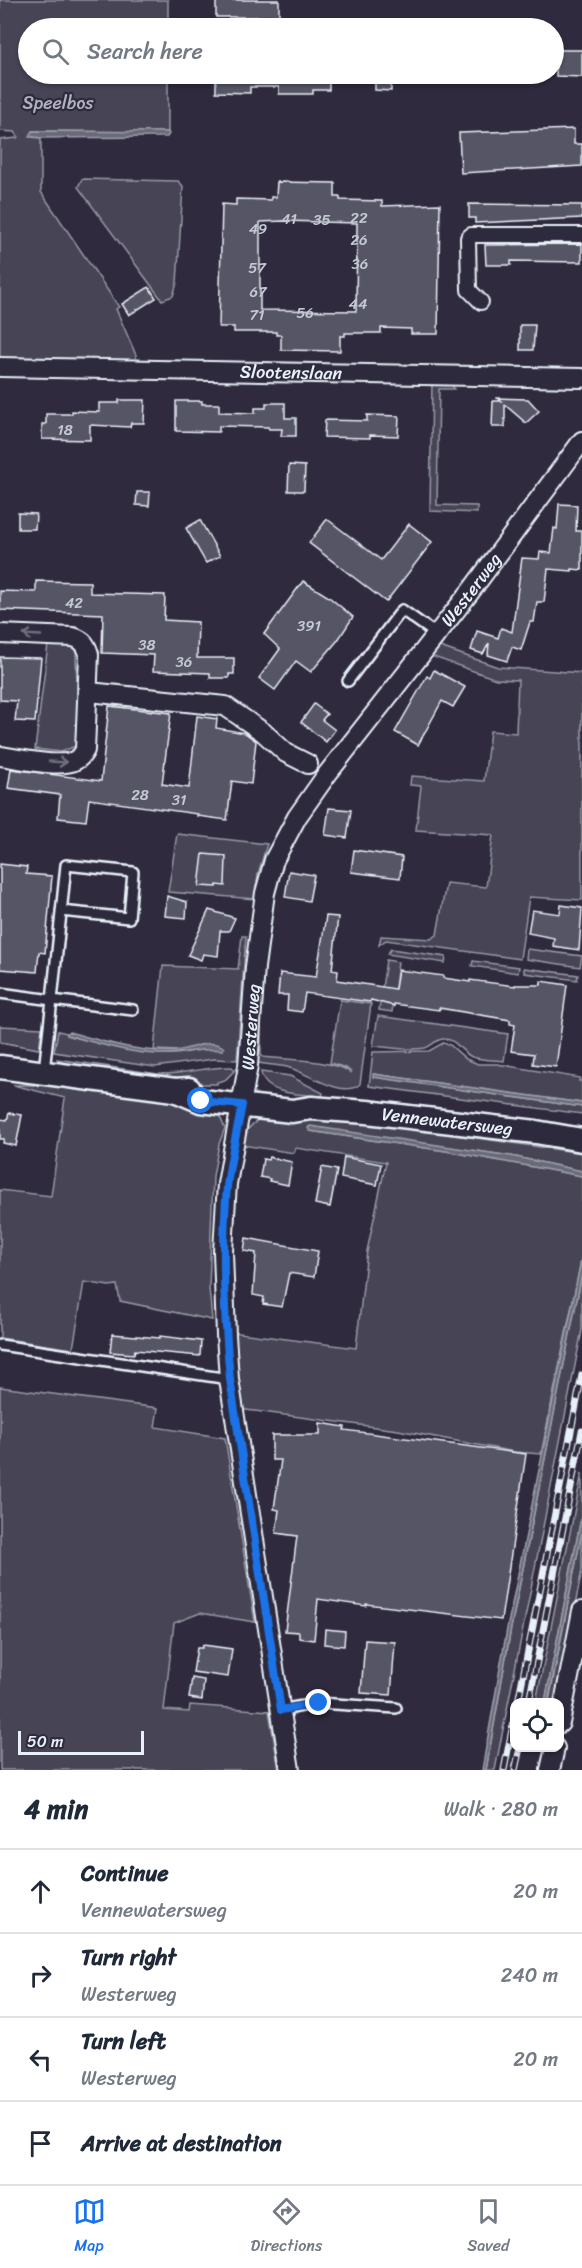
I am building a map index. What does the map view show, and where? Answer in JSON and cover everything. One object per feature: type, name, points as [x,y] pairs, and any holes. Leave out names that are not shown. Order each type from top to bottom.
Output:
[{"type":"street","points":[[481,302],[469,290],[468,238],[471,235],[582,235]]},
{"type":"street","name":"Slootenslaan","points":[[0,367],[582,378]]},
{"type":"street","name":"Westerweg","points":[[290,1770],[230,1379],[225,1311],[227,1184],[243,1099],[255,967],[265,893],[274,860],[297,816],[580,448]]},
{"type":"street","points":[[0,634],[80,639],[86,645],[89,654],[86,750],[75,761],[64,764],[0,756]]},
{"type":"street","points":[[89,692],[225,706],[263,732],[286,753],[308,764]]},
{"type":"street","name":"Vennewatersweg","points":[[0,1067],[175,1090],[201,1088],[243,1099],[292,1097],[311,1108],[466,1124],[582,1140]]},
{"type":"street","points":[[564,1703],[582,1611]]},
{"type":"street","points":[[550,1770],[554,1752]]},
{"type":"lane","points":[[348,681],[402,610],[436,634]]},
{"type":"lane","points":[[44,1074],[52,1000],[61,911],[66,865],[134,872],[129,918],[61,911]]},
{"type":"lane","points":[[0,993],[133,1010]]},
{"type":"lane","points":[[0,1345],[230,1379]]},
{"type":"lane","points":[[281,1710],[319,1703],[396,1708]]},
{"type":"green space","name":"Speelbos","points":[[0,0],[168,0],[168,18],[18,18],[18,84],[168,84],[168,132],[32,131],[31,137],[41,138],[41,192],[119,307],[116,309],[136,355],[135,365],[0,363],[0,140],[18,136],[15,132],[0,131]]},
{"type":"green space","points":[[82,179],[178,181],[183,186],[177,283],[173,296],[162,300],[78,187]]},
{"type":"green space","points":[[432,380],[450,380],[454,389],[439,389],[437,505],[477,506],[477,513],[430,511]]},
{"type":"green space","points":[[451,631],[440,647],[498,667],[582,673],[582,900],[529,897],[520,959],[386,940],[379,945],[381,936],[431,939],[437,935],[446,883],[486,887],[493,835],[416,830],[421,786],[410,785],[411,776],[484,781],[490,731],[516,733],[518,680],[496,679],[428,655]]},
{"type":"green space","points":[[48,644],[69,645],[76,650],[78,745],[61,752],[35,749]]},
{"type":"green space","points":[[177,834],[267,844],[258,874],[255,899],[168,892]]},
{"type":"green space","points":[[242,936],[246,936],[237,1060],[214,1059],[155,1067],[54,1052],[58,1031],[107,1045],[147,1053],[179,1054],[212,1048],[200,1045],[180,1051],[154,1050],[163,966],[238,969]]},
{"type":"green space","points":[[391,949],[446,957],[445,963],[387,954]]},
{"type":"green space","points":[[527,949],[582,956],[580,967],[526,959]]},
{"type":"green space","points":[[386,960],[398,962],[392,1012],[379,1010]]},
{"type":"green space","points":[[473,961],[519,967],[518,973],[472,966]]},
{"type":"green space","points":[[524,968],[578,975],[577,980],[524,973]]},
{"type":"green space","points":[[340,1000],[371,1004],[360,1084],[353,1088],[335,1087],[287,1067],[257,1061],[261,1006],[261,1055],[263,1057],[333,1065],[352,1073],[346,1068],[330,1063]]},
{"type":"green space","points":[[378,1016],[508,1034],[504,1061],[472,1057],[452,1041],[445,1039],[419,1049],[373,1046]]},
{"type":"green space","points":[[0,1026],[42,1028],[39,1049],[0,1042]]},
{"type":"green space","points":[[443,1043],[450,1045],[466,1059],[478,1064],[497,1064],[580,1078],[582,1103],[374,1074],[422,1084],[582,1107],[582,1114],[369,1086],[373,1052],[429,1051]]},
{"type":"green space","points":[[57,1059],[158,1074],[223,1067],[232,1067],[235,1070],[217,1084],[197,1084],[60,1065]]},
{"type":"green space","points":[[261,1072],[290,1076],[323,1093],[322,1096],[277,1090],[269,1086]]},
{"type":"green space","points":[[13,1085],[72,1085],[214,1110],[220,1117],[225,1128],[219,1144],[213,1176],[209,1288],[212,1320],[120,1301],[117,1285],[84,1282],[73,1349],[0,1338],[0,1190],[51,1196],[65,1098]]},
{"type":"green space","points":[[262,1116],[363,1122],[582,1153],[582,1171],[511,1156],[309,1127],[310,1131],[446,1151],[582,1176],[582,1256],[541,1454],[515,1452],[398,1430],[239,1409],[232,1332],[356,1348],[367,1251],[386,1162],[296,1148],[294,1153],[242,1145],[248,1129]]},
{"type":"green space","points":[[582,1274],[582,1330],[495,1770],[486,1770],[511,1628]]},
{"type":"green space","points":[[0,1387],[158,1408],[155,1427],[225,1438],[255,1622],[200,1613],[174,1623],[164,1710],[189,1712],[190,1705],[269,1711],[279,1770],[0,1770]]},
{"type":"green space","points":[[582,1473],[582,1513],[546,1698],[537,1698]]},
{"type":"green space","points":[[582,1531],[582,1570],[557,1698],[550,1698]]},
{"type":"water","points":[[32,131],[168,132],[169,134],[167,137],[41,138],[29,136]]},
{"type":"water","points":[[69,1032],[121,1046],[148,1050],[175,1051],[206,1044],[219,1045],[224,1048],[223,1050],[166,1054],[135,1052],[67,1035]]},
{"type":"water","points":[[373,1074],[582,1103],[582,1107],[373,1077]]},
{"type":"water","points":[[310,1126],[511,1156],[582,1171],[582,1176],[446,1151],[310,1131],[308,1128]]},
{"type":"water","points":[[582,1256],[582,1274],[511,1628],[486,1770],[482,1770],[507,1629]]},
{"type":"water","points":[[582,1513],[582,1532],[549,1698],[546,1698]]},
{"type":"building","points":[[216,0],[279,0],[279,17],[216,17]]},
{"type":"building","points":[[564,50],[582,50],[582,77],[564,76]]},
{"type":"building","points":[[216,84],[329,84],[329,90],[313,90],[313,94],[279,94],[279,87],[250,87],[250,93],[216,92]]},
{"type":"building","points":[[375,84],[391,84],[391,91],[375,90]]},
{"type":"building","points":[[574,129],[574,144],[582,144],[582,166],[461,173],[459,133]]},
{"type":"building","points":[[277,182],[335,183],[335,197],[340,197],[340,200],[382,201],[382,206],[440,204],[438,334],[411,334],[411,329],[381,328],[381,333],[345,333],[345,336],[340,336],[340,351],[281,350],[281,335],[276,335],[276,332],[234,332],[234,327],[219,327],[222,204],[236,205],[236,199],[271,200],[271,197],[276,197]],"holes":[[[260,222],[357,223],[356,311],[260,310]]]},
{"type":"building","points":[[469,204],[582,205],[582,218],[475,223],[475,218],[469,218]]},
{"type":"building","points":[[582,244],[582,262],[511,261],[511,265],[486,265],[485,245]]},
{"type":"building","points":[[149,287],[156,298],[129,315],[122,304]]},
{"type":"building","points":[[520,325],[535,325],[533,350],[520,350]]},
{"type":"building","points":[[497,398],[528,399],[539,411],[526,423],[505,405],[505,427],[492,427],[493,401],[501,401]]},
{"type":"building","points":[[119,400],[145,400],[144,423],[131,423],[130,427],[90,425],[90,440],[42,439],[42,424],[46,424],[46,414],[72,414],[72,411],[99,412],[99,403],[119,403]]},
{"type":"building","points":[[176,401],[202,401],[202,404],[219,404],[219,412],[255,413],[255,408],[266,408],[266,403],[285,403],[285,418],[296,418],[296,436],[281,436],[282,429],[269,429],[268,427],[219,426],[219,432],[176,431]]},
{"type":"building","points":[[367,415],[399,416],[398,436],[324,437],[325,420],[367,421]]},
{"type":"building","points":[[289,465],[305,466],[304,491],[288,491]]},
{"type":"building","points":[[137,492],[150,492],[149,506],[136,505]]},
{"type":"building","points":[[559,504],[577,505],[576,531],[582,531],[582,570],[548,569],[544,602],[537,602],[534,622],[530,622],[521,650],[512,647],[507,661],[488,655],[489,643],[483,654],[471,650],[477,631],[498,638],[501,628],[512,632],[522,558],[539,559],[540,552],[551,553],[554,528],[557,529]]},
{"type":"building","points":[[18,513],[36,514],[35,529],[18,529]]},
{"type":"building","points":[[327,519],[381,560],[409,524],[432,542],[386,602],[309,543]]},
{"type":"building","points":[[200,520],[220,556],[206,563],[186,528]]},
{"type":"building","points":[[36,581],[90,582],[90,593],[165,595],[164,620],[198,622],[197,658],[234,658],[234,674],[229,674],[229,678],[210,678],[210,673],[153,671],[154,655],[102,653],[103,614],[0,610],[0,591],[36,592]]},
{"type":"building","points":[[303,581],[329,597],[353,617],[338,640],[311,672],[296,661],[275,690],[259,678],[280,649],[264,634]]},
{"type":"building","points":[[0,657],[41,658],[35,722],[15,721],[17,701],[0,700]]},
{"type":"building","points":[[434,670],[465,687],[453,707],[442,701],[418,745],[395,732],[427,676],[430,678]]},
{"type":"building","points":[[314,704],[327,714],[322,720],[335,730],[326,742],[301,722]]},
{"type":"building","points":[[109,706],[171,713],[162,784],[189,788],[197,716],[217,719],[216,728],[245,733],[256,741],[251,784],[232,781],[227,820],[89,799],[86,821],[58,818],[60,795],[8,788],[11,769],[101,781]]},
{"type":"building","points":[[329,808],[351,810],[347,838],[325,835]]},
{"type":"building","points":[[354,850],[402,857],[400,878],[351,872]]},
{"type":"building","points":[[203,854],[226,856],[225,886],[199,886]]},
{"type":"building","points":[[0,864],[27,867],[26,874],[52,876],[45,953],[39,952],[37,972],[0,969]]},
{"type":"building","points":[[289,871],[314,875],[309,901],[285,897]]},
{"type":"building","points":[[167,896],[187,902],[186,918],[165,916]]},
{"type":"building","points":[[561,905],[582,908],[579,950],[553,946],[554,938],[528,933],[532,910],[560,914]]},
{"type":"building","points":[[209,910],[235,918],[229,931],[220,931],[218,956],[203,954],[201,960],[188,955]]},
{"type":"building","points":[[326,916],[338,917],[332,970],[338,971],[337,980],[395,989],[398,970],[470,982],[470,980],[515,986],[541,985],[541,981],[567,985],[556,1067],[533,1064],[534,1054],[511,1051],[515,1025],[510,1024],[510,1020],[439,1008],[439,1010],[394,1004],[394,1006],[371,1000],[370,1002],[305,993],[302,1012],[287,1010],[288,995],[278,995],[280,973],[316,977]]},
{"type":"building","points":[[9,1113],[22,1115],[16,1146],[3,1143],[4,1139],[0,1139],[0,1119],[7,1120]]},
{"type":"building","points":[[269,1157],[292,1162],[288,1185],[260,1177],[263,1159],[268,1160]]},
{"type":"building","points":[[344,1157],[381,1164],[377,1185],[341,1178]]},
{"type":"building","points":[[322,1167],[337,1170],[330,1207],[315,1204]]},
{"type":"building","points":[[246,1238],[318,1251],[314,1277],[289,1273],[282,1307],[263,1304],[264,1297],[253,1295],[256,1253],[244,1251]]},
{"type":"building","points":[[112,1334],[201,1341],[200,1356],[135,1350],[134,1354],[110,1352]]},
{"type":"building","points":[[320,1423],[345,1427],[344,1430],[526,1454],[501,1620],[318,1599],[314,1640],[299,1638],[299,1632],[285,1631],[297,1536],[276,1533],[279,1510],[274,1509],[281,1460],[272,1460],[272,1435],[320,1435]]},
{"type":"building","points":[[325,1629],[345,1631],[344,1646],[324,1644]]},
{"type":"building","points":[[365,1640],[395,1642],[391,1695],[361,1693]]},
{"type":"building","points":[[203,1645],[232,1649],[228,1677],[193,1672],[197,1648],[202,1648]]},
{"type":"building","points":[[192,1678],[204,1680],[202,1700],[189,1698]]},
{"type":"railway","points":[[519,1698],[582,1375]]},
{"type":"railway","points":[[530,1698],[582,1431]]},
{"type":"railway","points":[[504,1770],[510,1739]]},
{"type":"railway","points":[[515,1770],[519,1752]]},
{"type":"route","points":[[201,1101],[242,1105],[227,1184],[223,1252],[230,1379],[281,1710],[319,1703]]}]
